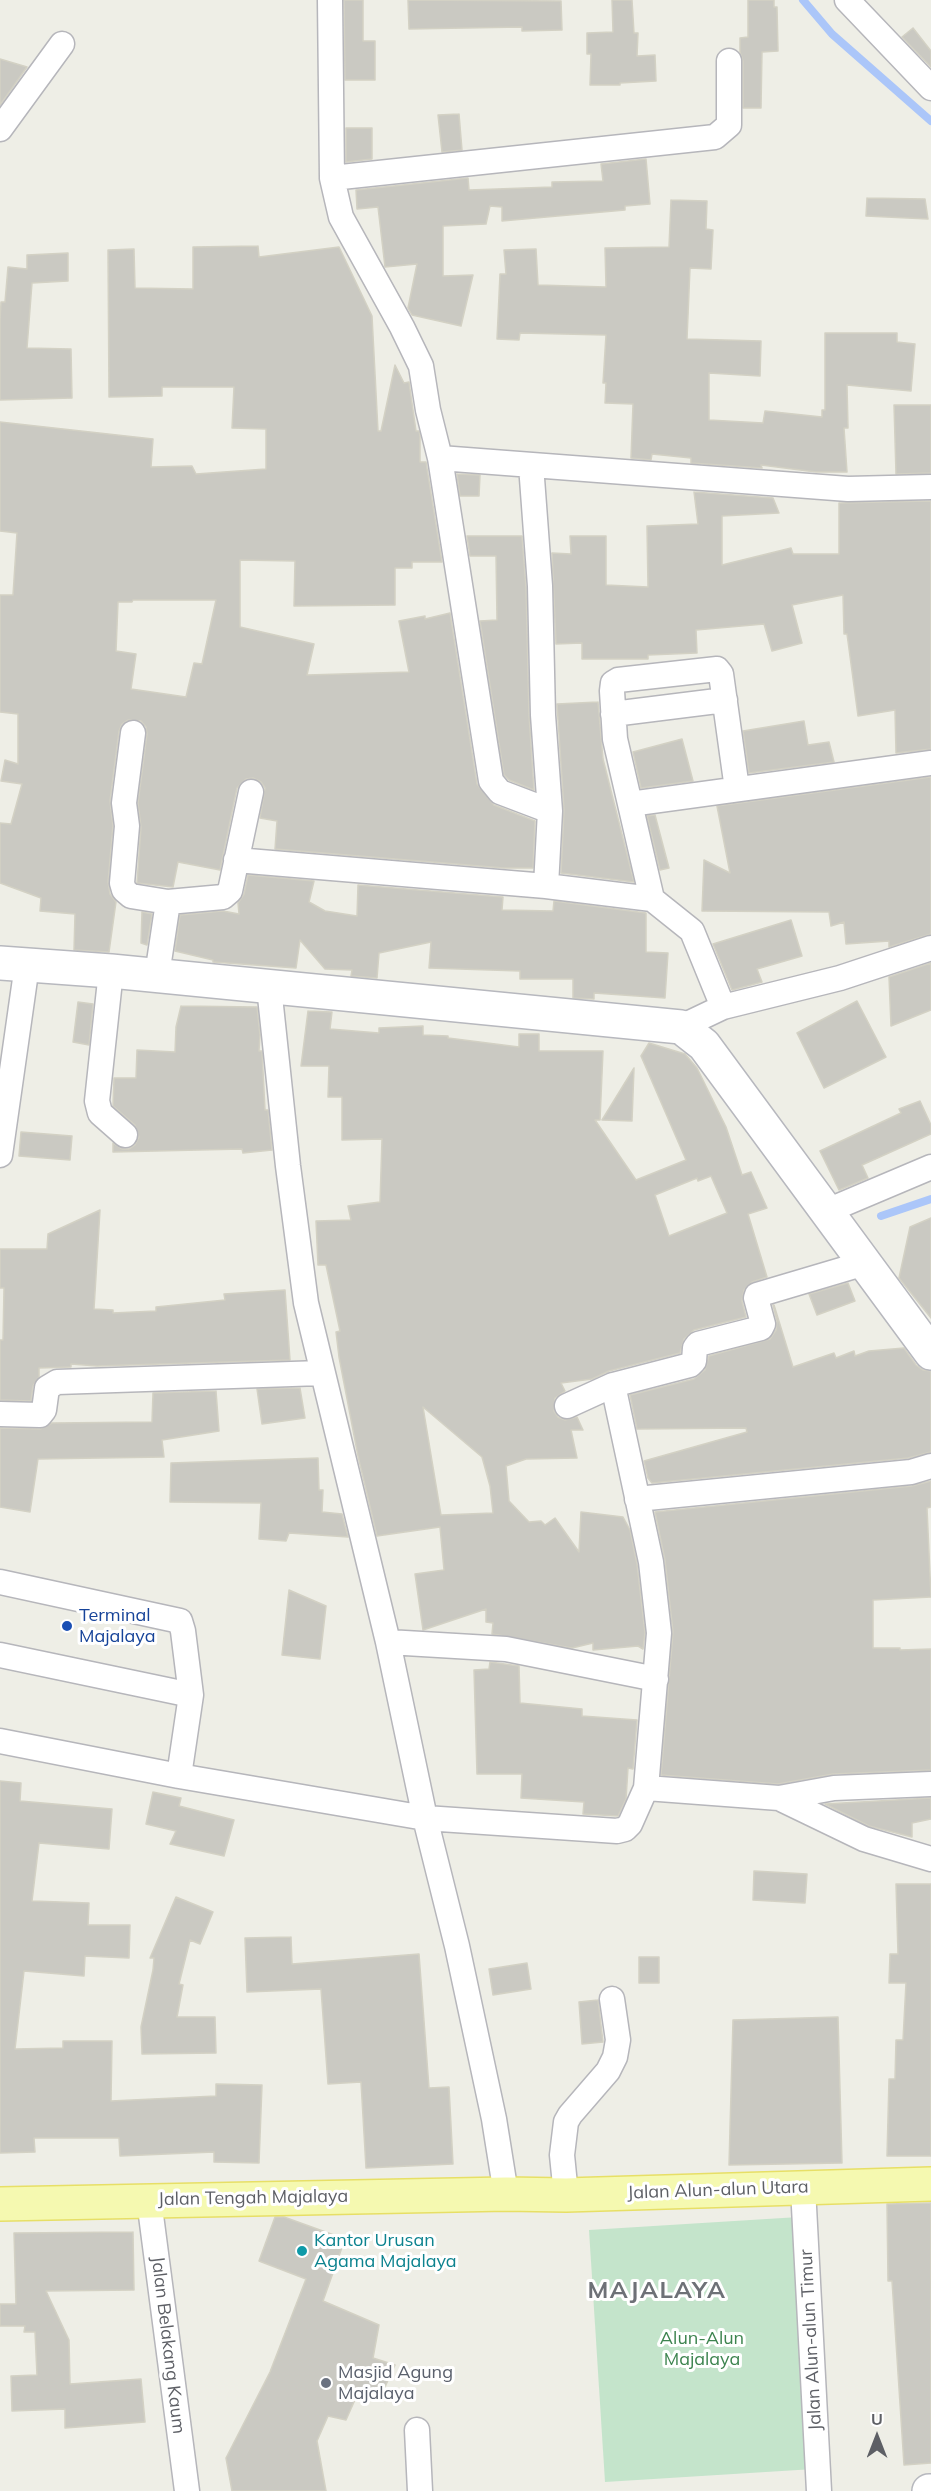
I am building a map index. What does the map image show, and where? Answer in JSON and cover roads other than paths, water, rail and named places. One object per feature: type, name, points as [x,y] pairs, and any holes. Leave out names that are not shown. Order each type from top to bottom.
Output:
[{"type":"main road","name":"Jalan Alun-alun Utara","points":[[506,2194],[566,2195],[931,2184]]},
{"type":"main road","name":"Jalan Tengah Majalaya","points":[[0,2204],[506,2194]]},
{"type":"street","points":[[330,0],[332,178],[341,217],[421,366],[428,410],[440,458],[491,781],[500,792],[550,811]]},
{"type":"street","points":[[847,0],[907,66],[931,88]]},
{"type":"street","points":[[0,129],[62,44]]},
{"type":"street","points":[[332,178],[715,137],[729,126],[729,61]]},
{"type":"street","points":[[440,458],[848,489],[931,487]]},
{"type":"street","points":[[531,465],[540,586],[543,715],[550,811],[546,886]]},
{"type":"street","points":[[652,899],[615,739],[612,687],[618,680],[717,669],[721,674],[737,789]]},
{"type":"street","points":[[613,714],[725,700]]},
{"type":"street","points":[[133,733],[124,803],[127,826],[122,883],[124,890],[131,896],[168,902],[227,894],[233,884],[250,792]]},
{"type":"street","points":[[630,804],[931,763]]},
{"type":"street","points":[[236,860],[546,886],[652,899],[692,931],[723,1007]]},
{"type":"street","points":[[157,975],[168,902]]},
{"type":"street","points":[[0,1155],[13,964],[157,975],[681,1027],[723,1007],[840,978],[931,948]]},
{"type":"street","points":[[111,971],[97,1101],[100,1113],[125,1135]]},
{"type":"street","points":[[269,987],[285,1147],[303,1280],[321,1373],[388,1642],[425,1818],[457,1946],[494,2119],[506,2194]]},
{"type":"street","points":[[681,1027],[704,1045],[865,1263],[926,1337]]},
{"type":"street","points":[[828,1211],[931,1167]]},
{"type":"street","points":[[567,1406],[613,1385],[690,1365],[694,1361],[697,1345],[761,1328],[763,1324],[757,1295],[865,1263]]},
{"type":"street","points":[[0,1414],[40,1415],[44,1410],[47,1388],[57,1382],[321,1373]]},
{"type":"street","points":[[0,1741],[179,1776],[425,1818],[617,1831],[625,1829],[630,1824],[646,1788],[659,1633],[651,1562],[613,1385]]},
{"type":"street","points":[[637,1498],[911,1472],[931,1466]]},
{"type":"street","points":[[0,1582],[176,1619],[181,1623],[191,1695],[179,1776]]},
{"type":"street","points":[[388,1642],[506,1649],[656,1679]]},
{"type":"street","points":[[0,1655],[191,1695]]},
{"type":"street","points":[[646,1788],[779,1798],[834,1788],[931,1785]]},
{"type":"street","points":[[779,1798],[864,1839],[931,1858]]},
{"type":"street","points":[[566,2195],[562,2155],[566,2122],[608,2071],[615,2057],[618,2040],[612,1999]]},
{"type":"street","name":"Jalan Alun-alun Timur","points":[[803,2188],[819,2491]]},
{"type":"street","name":"Jalan Belakang Kaum","points":[[150,2200],[187,2491]]},
{"type":"street","points":[[417,2430],[420,2491]]},
{"type":"waterway","points":[[803,0],[832,34],[931,121]]},
{"type":"waterway","points":[[881,1216],[931,1199]]},
{"type":"place","name":"Terminal Majalaya","points":[[67,1626]]},
{"type":"place","name":"Kantor Urusan Agama Majalaya","points":[[302,2251]]},
{"type":"place","name":"Masjid Agung Majalaya","points":[[326,2383]]},
{"type":"district","name":"MAJALAYA","points":[[657,2291]]},
{"type":"park label","name":"Alun-Alun Majalaya","points":[[702,2349]]}]
